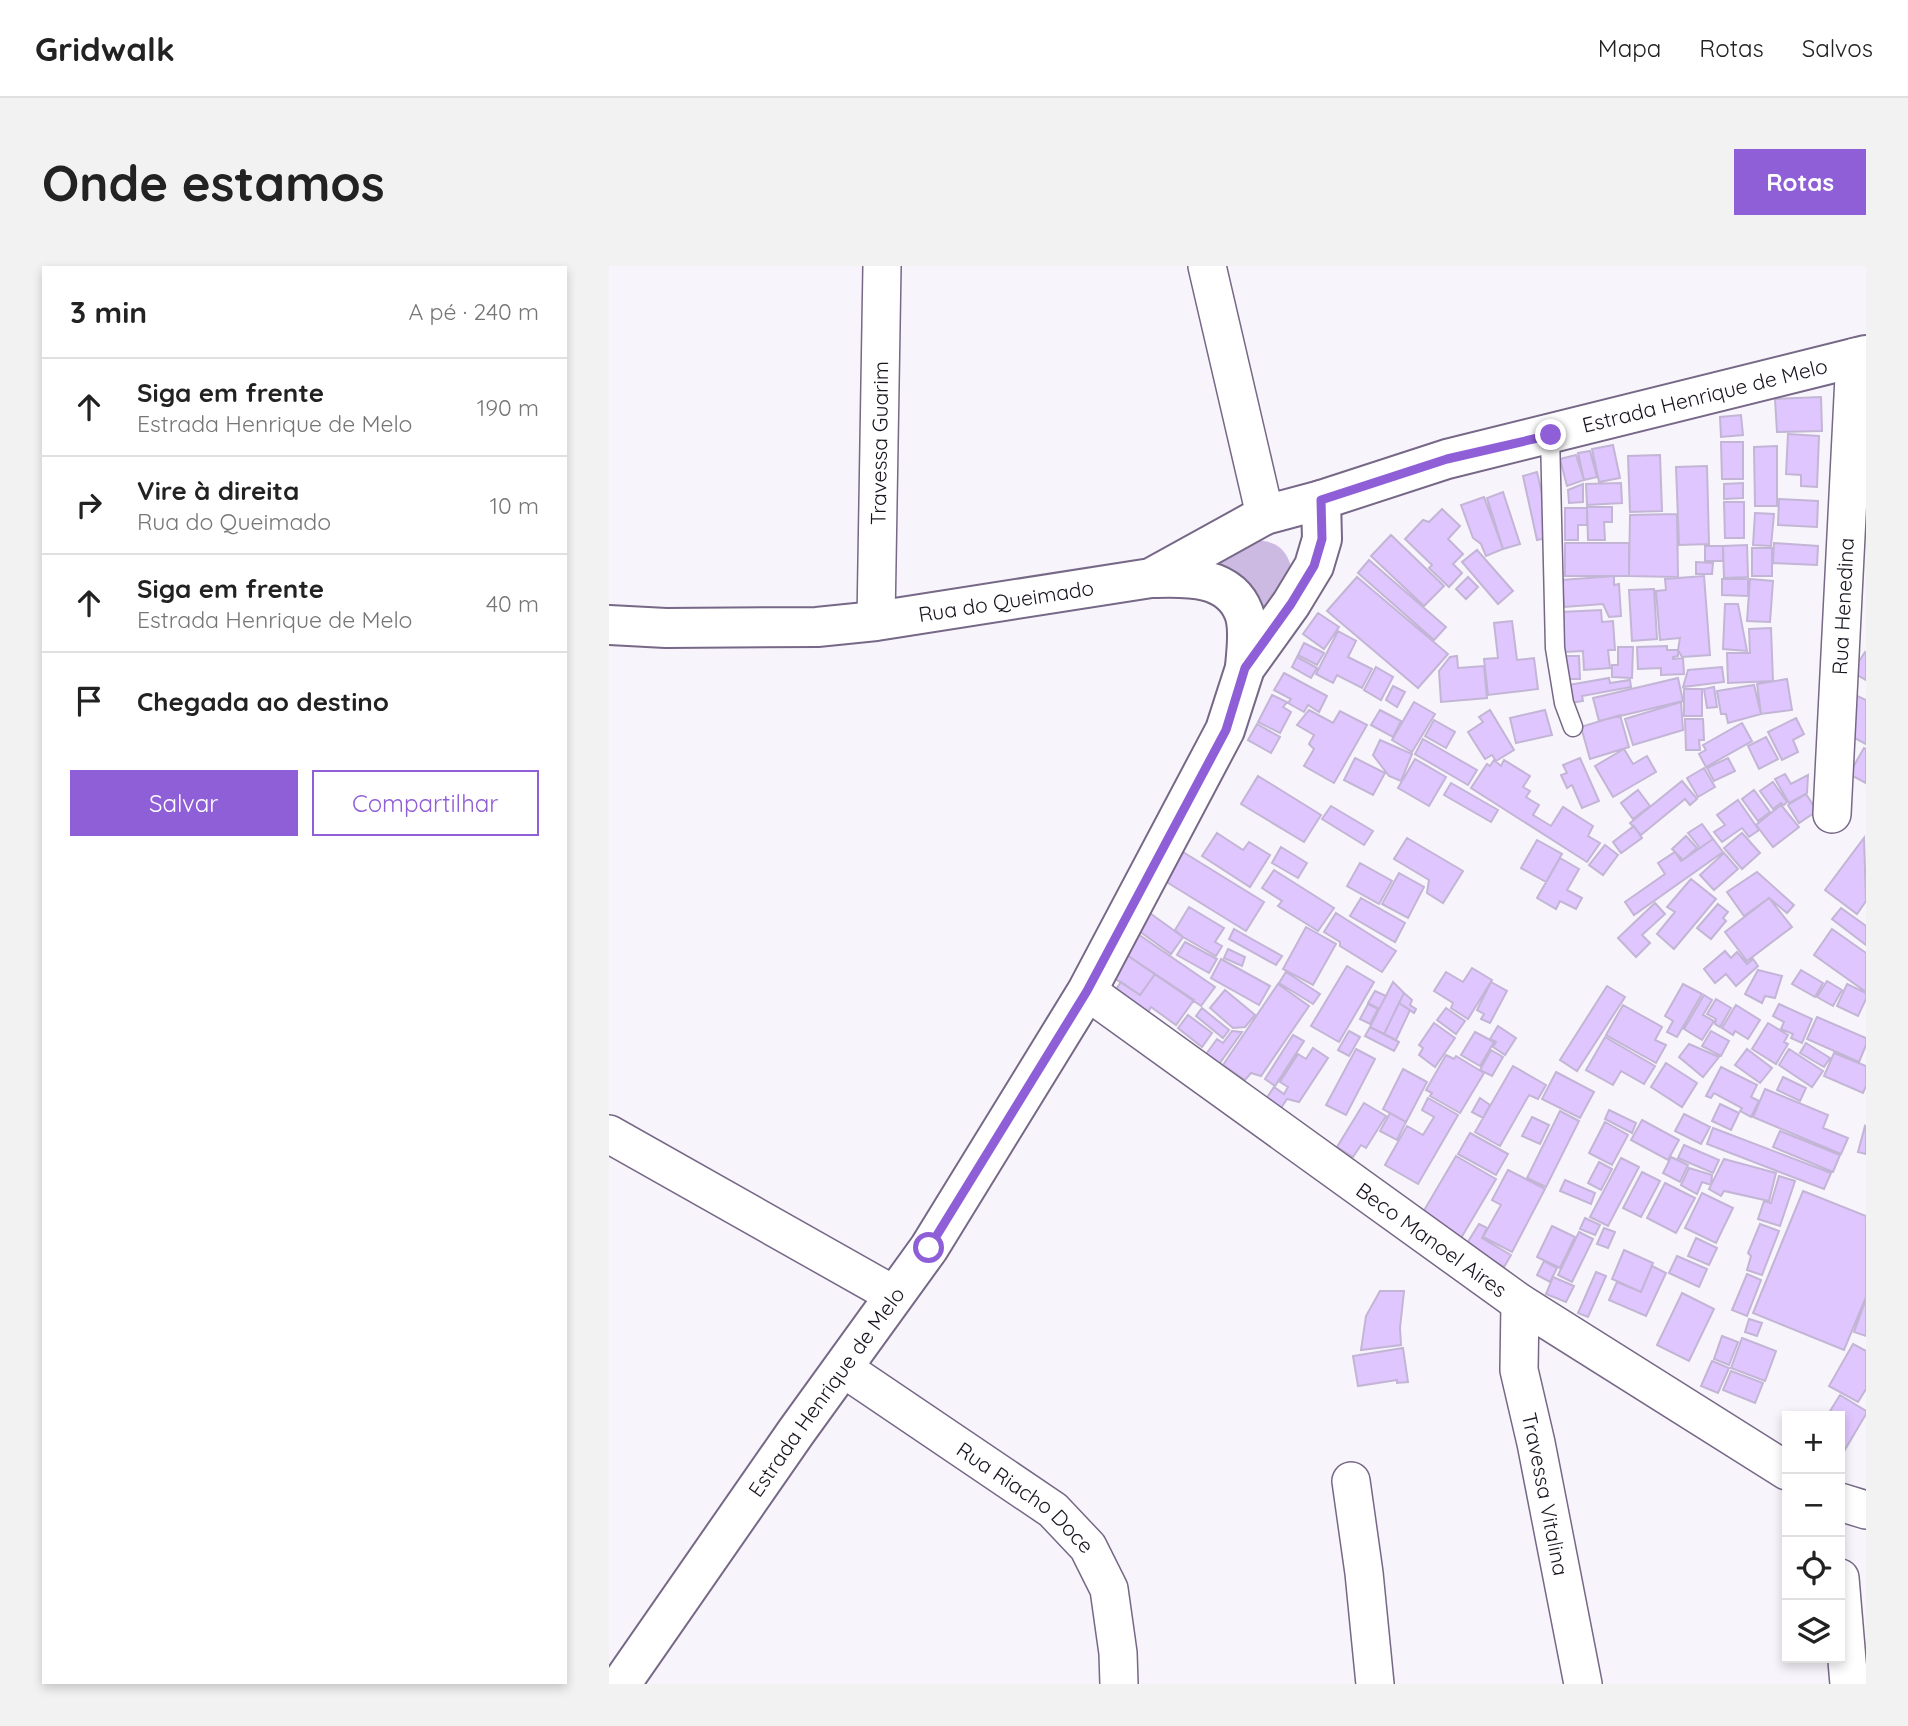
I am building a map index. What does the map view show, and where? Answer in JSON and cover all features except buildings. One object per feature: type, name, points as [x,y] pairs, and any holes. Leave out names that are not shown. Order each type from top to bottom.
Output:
[{"type":"main road","name":"Estrada Henrique de Melo","points":[[1381,480],[1447,459],[1861,356]]},
{"type":"main road","name":"Rua do Queimado","points":[[609,625],[666,628],[817,627],[876,621],[1151,578],[1265,515],[1381,480]]},
{"type":"main road","name":"Estrada Henrique de Melo","points":[[621,1684],[929,1248],[1087,991],[1226,730],[1245,668],[1291,604],[1314,566],[1322,539],[1321,500]]},
{"type":"main road","points":[[1151,578],[1204,579],[1223,588],[1236,600],[1244,613],[1247,630],[1245,668]]},
{"type":"street","name":"Travessa Guarim","points":[[876,621],[882,266]]},
{"type":"street","points":[[1207,266],[1265,515]]},
{"type":"street","name":"Rua Henedina","points":[[1832,814],[1861,356]]},
{"type":"street","name":"Beco Manoel Aires","points":[[1087,991],[1520,1303],[1782,1468]]},
{"type":"street","points":[[609,1134],[894,1295]]},
{"type":"street","name":"Travessa Vitalina","points":[[1520,1303],[1519,1370],[1583,1684]]},
{"type":"street","name":"Rua Riacho Doce","points":[[843,1367],[1053,1510],[1088,1547],[1109,1590],[1118,1653],[1119,1684]]},
{"type":"street","points":[[1351,1481],[1364,1573],[1375,1684]]},
{"type":"street","points":[[1845,1504],[1866,1510]]},
{"type":"street","points":[[1842,1600],[1849,1684]]},
{"type":"lane","points":[[1551,435],[1555,648],[1561,692],[1573,727]]},
{"type":"shaded area","points":[[1251,539],[1270,542],[1282,549],[1295,579],[1271,621],[1203,556]]},
{"type":"route","points":[[929,1248],[1087,991],[1226,730],[1245,668],[1291,604],[1314,566],[1322,539],[1321,500],[1447,459],[1551,435]]}]
